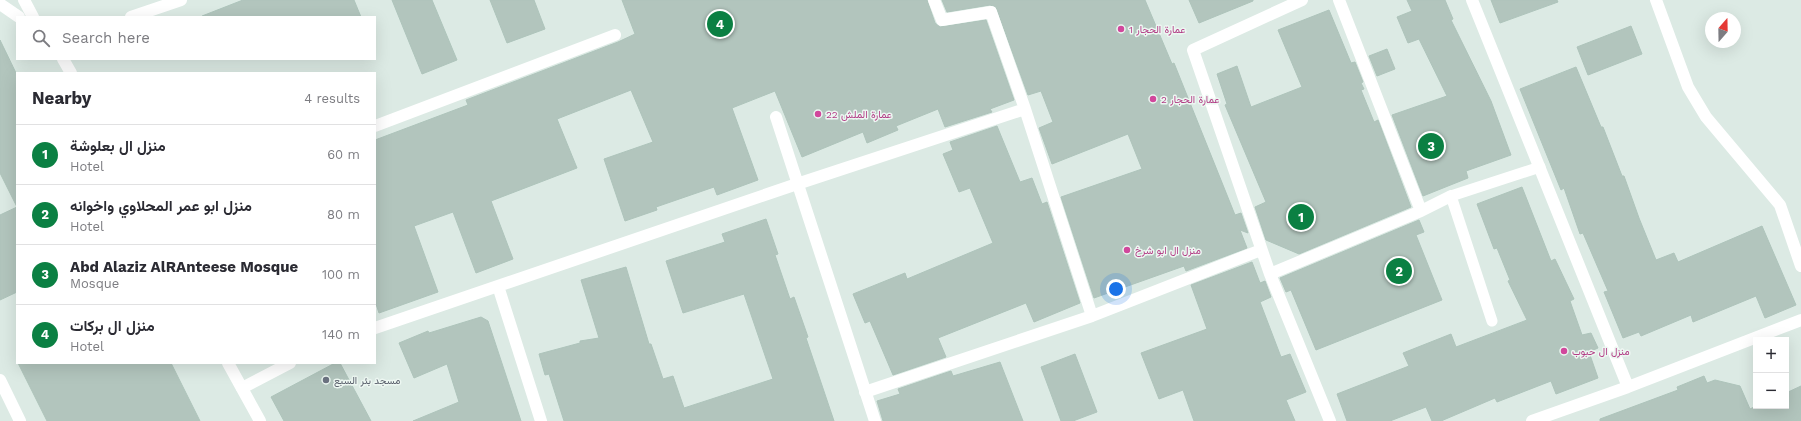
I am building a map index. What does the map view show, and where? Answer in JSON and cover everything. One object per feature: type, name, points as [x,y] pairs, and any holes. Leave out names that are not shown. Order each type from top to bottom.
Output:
[{"type":"street","points":[[24,0],[32,16]]},
{"type":"street","points":[[134,16],[181,0]]},
{"type":"street","points":[[934,0],[942,20],[991,12],[1025,109],[1092,316]]},
{"type":"street","points":[[1302,0],[1193,50],[1261,250],[1330,421]]},
{"type":"street","points":[[1339,0],[1421,211]]},
{"type":"street","points":[[1472,0],[1628,387]]},
{"type":"street","points":[[1656,0],[1688,87],[1706,117],[1780,205],[1801,266]]},
{"type":"street","points":[[0,4],[17,16]]},
{"type":"street","points":[[376,126],[615,35]]},
{"type":"street","points":[[64,60],[70,72]]},
{"type":"street","points":[[376,328],[797,184],[1025,109]]},
{"type":"street","points":[[776,117],[875,421]]},
{"type":"street","points":[[1270,274],[1421,211],[1451,196]]},
{"type":"street","points":[[865,392],[1092,316],[1261,250]]},
{"type":"street","points":[[498,286],[541,421]]},
{"type":"street","points":[[1532,421],[1628,387],[1801,320]]},
{"type":"street","points":[[229,364],[260,421]]},
{"type":"street","points":[[242,388],[288,364]]},
{"type":"street","points":[[0,380],[17,420]]},
{"type":"lane","points":[[1492,321],[1451,196],[1540,167]]},
{"type":"building","points":[[243,0],[354,0],[361,16],[202,16]]},
{"type":"building","points":[[392,0],[432,0],[457,60],[422,74]]},
{"type":"building","points":[[490,0],[534,0],[545,29],[507,43]]},
{"type":"building","points":[[622,0],[927,0],[935,23],[940,27],[986,20],[1014,100],[990,109],[992,112],[945,127],[938,109],[896,126],[898,130],[867,143],[863,132],[802,157],[775,91],[732,108],[758,180],[717,195],[714,187],[656,207],[657,210],[625,221],[604,159],[653,142],[631,90],[557,119],[577,168],[491,201],[513,259],[476,273],[453,212],[414,226],[438,292],[379,313],[376,304],[376,140],[468,105],[466,100],[618,42],[635,34]]},
{"type":"building","points":[[942,0],[1145,0],[1172,64],[1174,63],[1235,215],[1241,213],[1248,233],[1240,230],[1247,248],[1186,271],[1184,266],[1094,298],[1061,197],[1142,169],[1128,134],[1052,164],[1039,128],[1053,122],[1041,91],[1028,95],[996,7],[990,5],[947,12]]},
{"type":"building","points":[[1189,0],[1253,0],[1253,1],[1199,23]]},
{"type":"building","points":[[1407,0],[1445,0],[1453,19],[1451,20],[1491,101],[1511,155],[1466,171],[1468,178],[1423,196],[1392,115],[1447,96],[1419,39],[1408,43],[1397,17],[1412,11]]},
{"type":"building","points":[[1491,0],[1557,0],[1558,2],[1500,23]]},
{"type":"building","points":[[1329,10],[1351,63],[1355,62],[1363,82],[1361,83],[1364,89],[1361,90],[1374,122],[1378,120],[1411,207],[1299,254],[1266,240],[1255,207],[1266,202],[1225,105],[1227,104],[1217,74],[1237,66],[1251,107],[1302,87],[1278,30]]},
{"type":"building","points":[[1631,26],[1642,54],[1588,75],[1577,47]]},
{"type":"building","points":[[0,40],[16,73],[16,205],[0,173]]},
{"type":"building","points":[[1387,49],[1395,69],[1377,76],[1369,56]]},
{"type":"building","points":[[1576,67],[1601,127],[1603,127],[1622,176],[1624,176],[1656,260],[1674,253],[1678,262],[1762,226],[1796,305],[1765,318],[1756,296],[1693,322],[1691,315],[1641,336],[1639,332],[1623,338],[1604,292],[1608,291],[1583,233],[1580,234],[1564,188],[1561,190],[1520,89]]},
{"type":"building","points":[[997,126],[1020,182],[1032,178],[1042,204],[1047,202],[1080,303],[1034,322],[1026,303],[938,338],[946,357],[893,375],[870,321],[865,323],[853,294],[905,273],[907,279],[993,243],[970,188],[959,192],[943,154],[953,150],[950,142]]},
{"type":"building","points":[[1522,187],[1551,261],[1555,259],[1574,299],[1570,301],[1582,335],[1591,333],[1598,348],[1589,352],[1598,378],[1556,394],[1551,381],[1497,402],[1495,398],[1441,421],[1432,421],[1426,407],[1390,421],[1347,421],[1337,394],[1409,366],[1403,353],[1451,334],[1456,347],[1527,320],[1508,281],[1510,280],[1497,248],[1494,249],[1477,204]]},
{"type":"building","points":[[16,207],[16,292],[0,300],[0,215]]},
{"type":"building","points":[[766,219],[778,254],[775,255],[790,299],[794,297],[834,421],[564,421],[549,374],[545,375],[539,354],[580,343],[580,341],[599,338],[581,280],[626,267],[649,344],[651,344],[663,379],[673,376],[684,408],[773,379],[744,294],[683,313],[666,261],[725,242],[722,234]]},
{"type":"building","points":[[1419,220],[1424,232],[1416,235],[1442,300],[1316,350],[1291,290],[1286,292],[1280,278]]},
{"type":"building","points":[[1252,262],[1260,283],[1265,281],[1271,297],[1260,302],[1281,357],[1290,354],[1306,392],[1286,400],[1295,421],[1194,421],[1183,390],[1159,399],[1141,353],[1207,329],[1191,285]]},
{"type":"building","points":[[481,317],[488,321],[521,421],[413,421],[459,402],[447,364],[414,378],[399,343],[428,331],[429,333]]},
{"type":"building","points":[[1075,354],[1097,412],[1073,421],[1061,421],[1041,367]]},
{"type":"building","points":[[1000,362],[1023,421],[883,421],[877,401],[900,394],[898,389],[951,371],[953,376]]},
{"type":"building","points":[[18,364],[172,364],[200,421],[47,421]]},
{"type":"building","name":"مسجد بئر السبع","points":[[333,364],[341,364],[371,421],[284,421],[271,397]]},
{"type":"building","points":[[1704,376],[1707,383],[1715,380],[1740,386],[1750,409],[1753,408],[1753,409],[1789,409],[1789,392],[1801,386],[1801,421],[1600,421],[1600,419],[1678,390],[1677,387]]},
{"type":"place","name":"منزل ال بركات","points":[[720,24]]},
{"type":"place","name":"عمارة الحجار 1","points":[[1121,29]]},
{"type":"place","name":"عمارة الحجار 2","points":[[1153,99]]},
{"type":"place","name":"عمارة الملش 22","points":[[818,114]]},
{"type":"place","name":"Abd Alaziz AlRAnteese Mosque","points":[[1431,146]]},
{"type":"place","name":"منزل ال بعلوشة","points":[[1301,217]]},
{"type":"place","name":"منزل ال ابو شرخ","points":[[1127,250]]},
{"type":"place","name":"منزل ابو عمر المحلاوي واخوانه","points":[[1399,271]]},
{"type":"place","name":"منزل ال حبوب","points":[[1564,351]]},
{"type":"place","name":"مسجد بئر السبع","points":[[326,380]]}]
